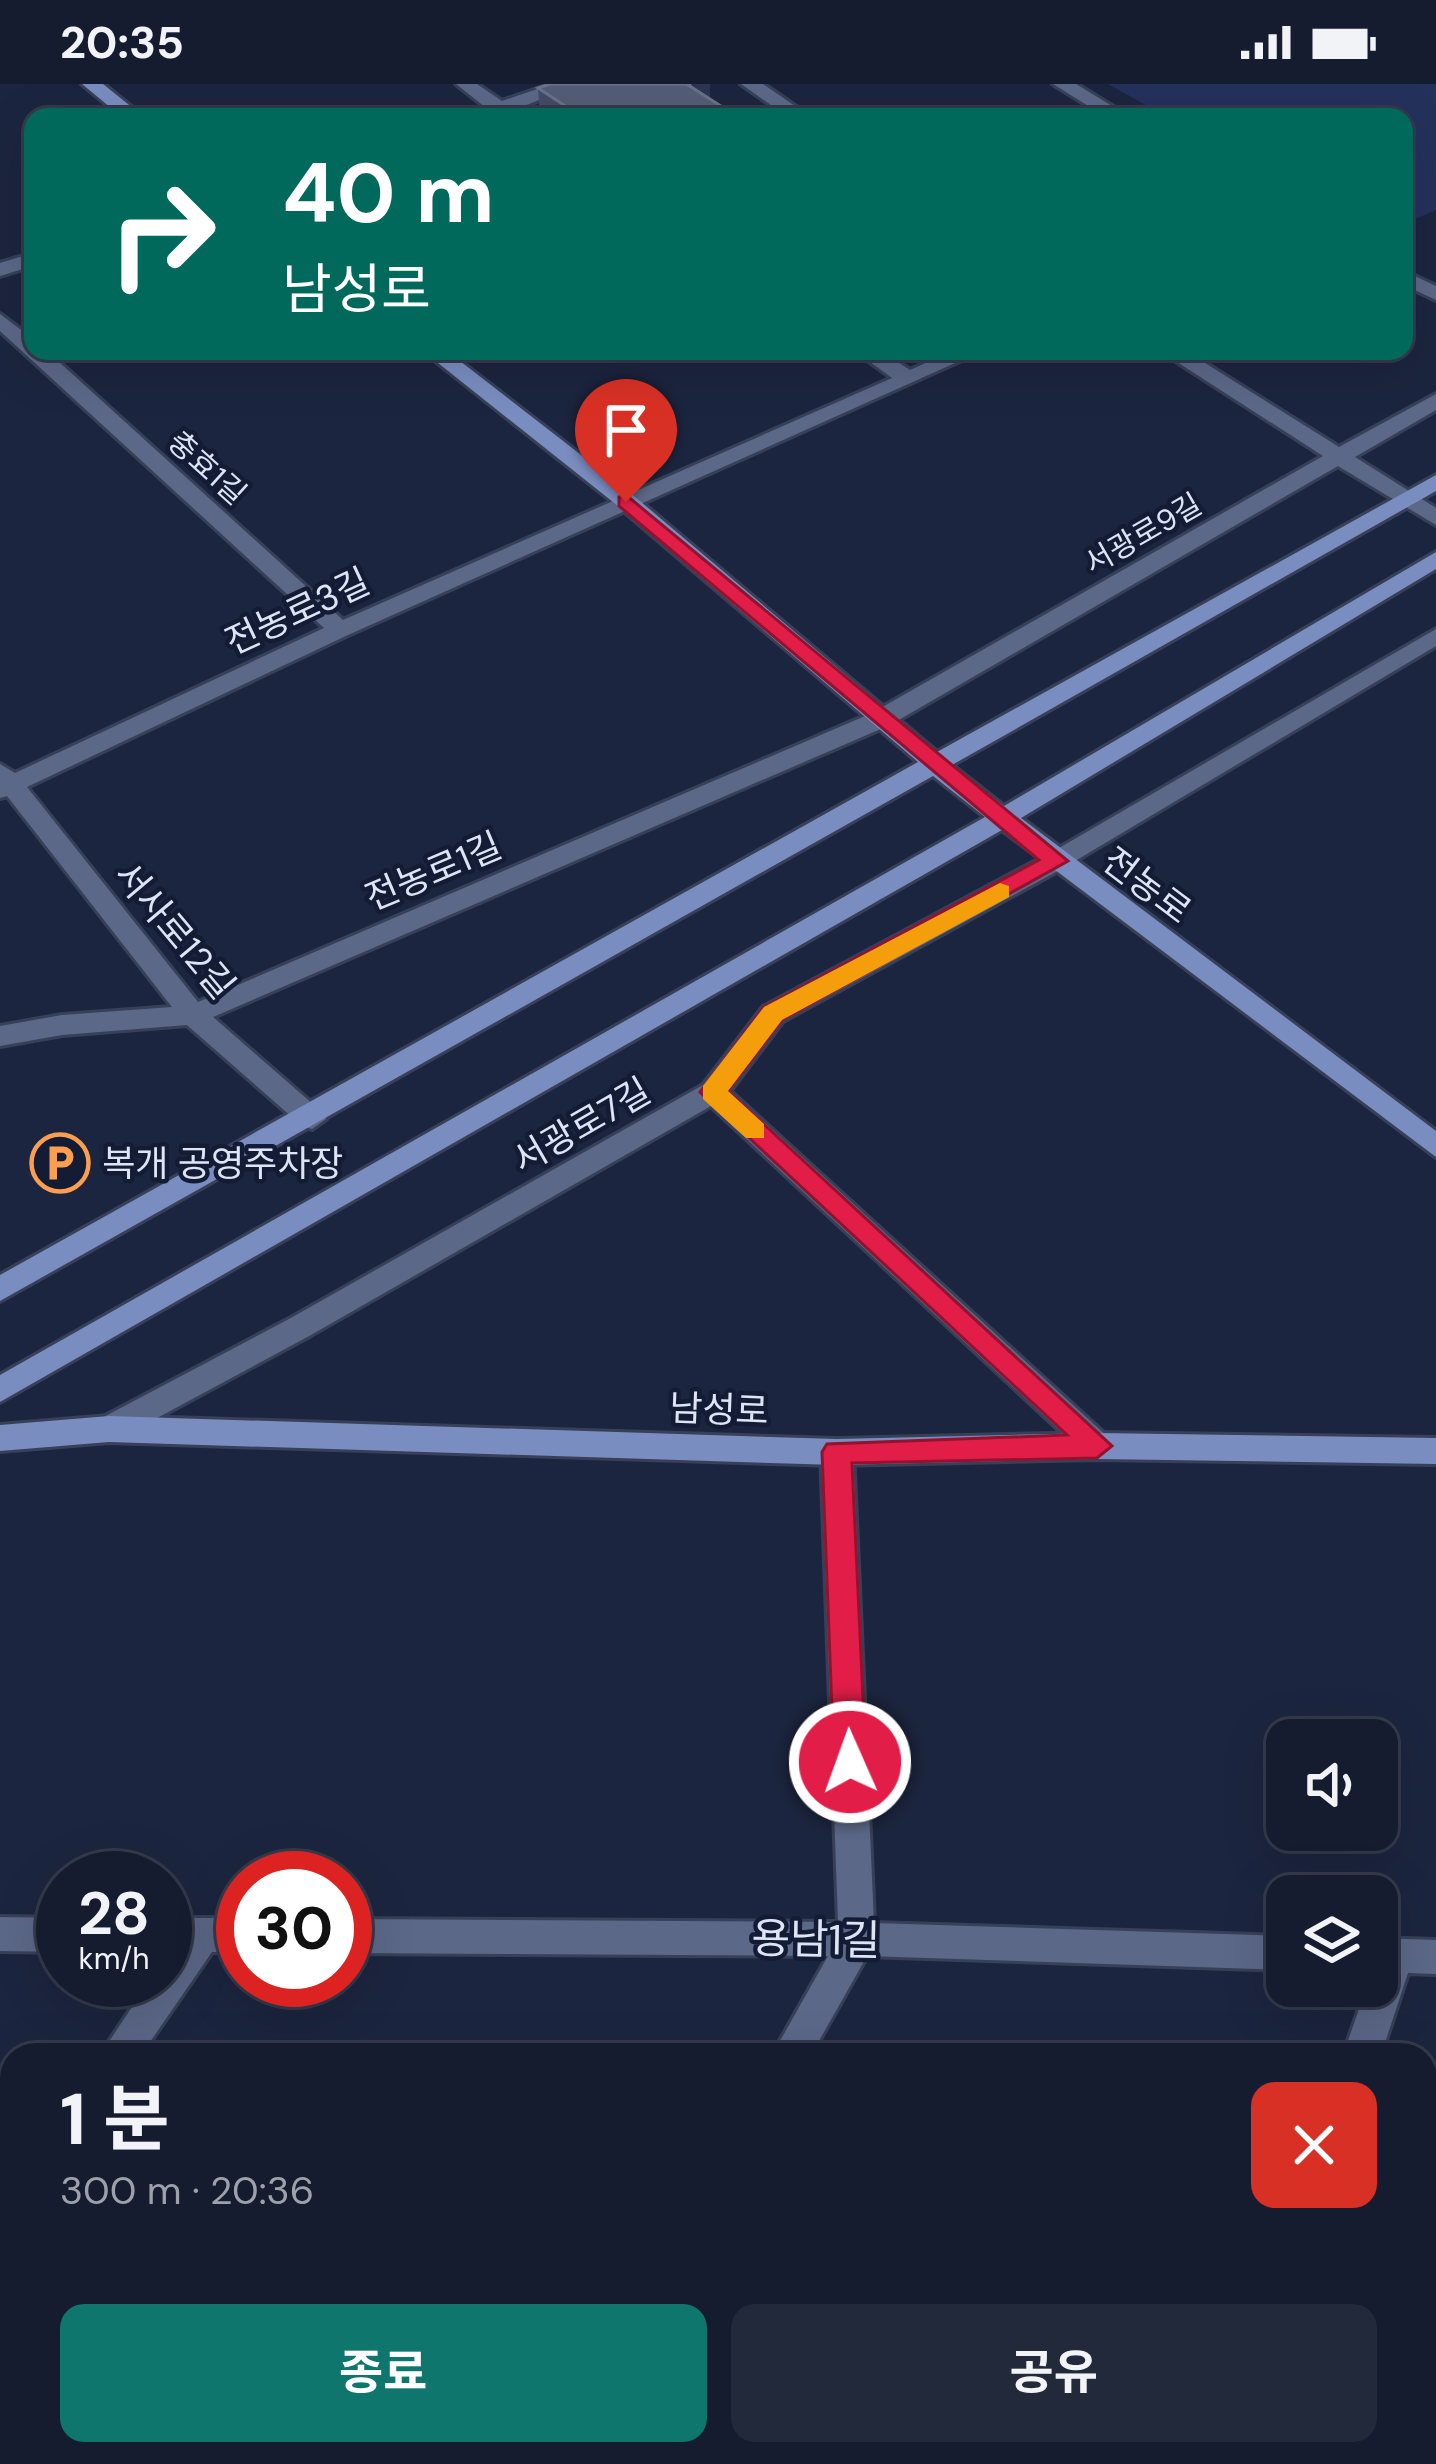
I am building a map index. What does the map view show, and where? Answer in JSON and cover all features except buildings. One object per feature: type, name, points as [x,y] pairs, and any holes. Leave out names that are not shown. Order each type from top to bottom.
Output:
[{"type":"street","points":[[91,84],[122,108]]},
{"type":"street","points":[[465,84],[500,108]]},
{"type":"street","points":[[518,108],[570,84]]},
{"type":"street","points":[[750,84],[787,108]]},
{"type":"street","points":[[1061,84],[1104,108]]},
{"type":"street","name":"충효1길","points":[[0,320],[24,343]]},
{"type":"street","name":"충효1길","points":[[43,360],[340,630]]},
{"type":"street","name":"전농로","points":[[445,360],[626,502],[1056,861],[1436,1146]]},
{"type":"street","points":[[880,360],[905,377]]},
{"type":"street","name":"전농로3길","points":[[4,782],[948,360]]},
{"type":"street","points":[[1186,360],[1436,518]]},
{"type":"street","name":"서광로9길","points":[[881,719],[1436,401]]},
{"type":"street","points":[[0,1289],[312,1119],[1436,482]]},
{"type":"street","points":[[0,1390],[1001,816],[1436,559]]},
{"type":"street","name":"서광로7길","points":[[109,1429],[300,1327],[712,1092],[773,1014],[1056,861],[1436,637]]},
{"type":"street","name":"전농로1길","points":[[0,1036],[62,1025],[193,1016],[881,719]]},
{"type":"street","name":"서사로12길","points":[[4,782],[193,1016],[312,1119]]},
{"type":"street","points":[[712,1092],[1097,1446]]},
{"type":"street","name":"남성로","points":[[0,1438],[109,1429],[837,1452],[1097,1446],[1436,1451]]},
{"type":"street","points":[[798,2043],[857,1939],[837,1452]]},
{"type":"street","points":[[0,1934],[36,1934]]},
{"type":"street","points":[[192,1935],[216,1935]]},
{"type":"street","points":[[126,2043],[203,1935]]},
{"type":"street","name":"용남1길","points":[[372,1936],[857,1939],[1266,1952]]},
{"type":"street","points":[[1398,1956],[1436,1957]]},
{"type":"street","points":[[1365,2043],[1374,2007]]},
{"type":"shaded area","points":[[1108,84],[1436,84],[1436,210],[1413,220],[1413,108],[1151,108]]},
{"type":"slow traffic","points":[[755,1131],[712,1092],[773,1014],[1000,891]]},
{"type":"place","name":"복개 공영주차장","points":[[60,1163]]},
{"type":"route","points":[[626,502],[1056,861],[773,1014],[712,1092],[1097,1446],[837,1452],[850,1762]]}]
